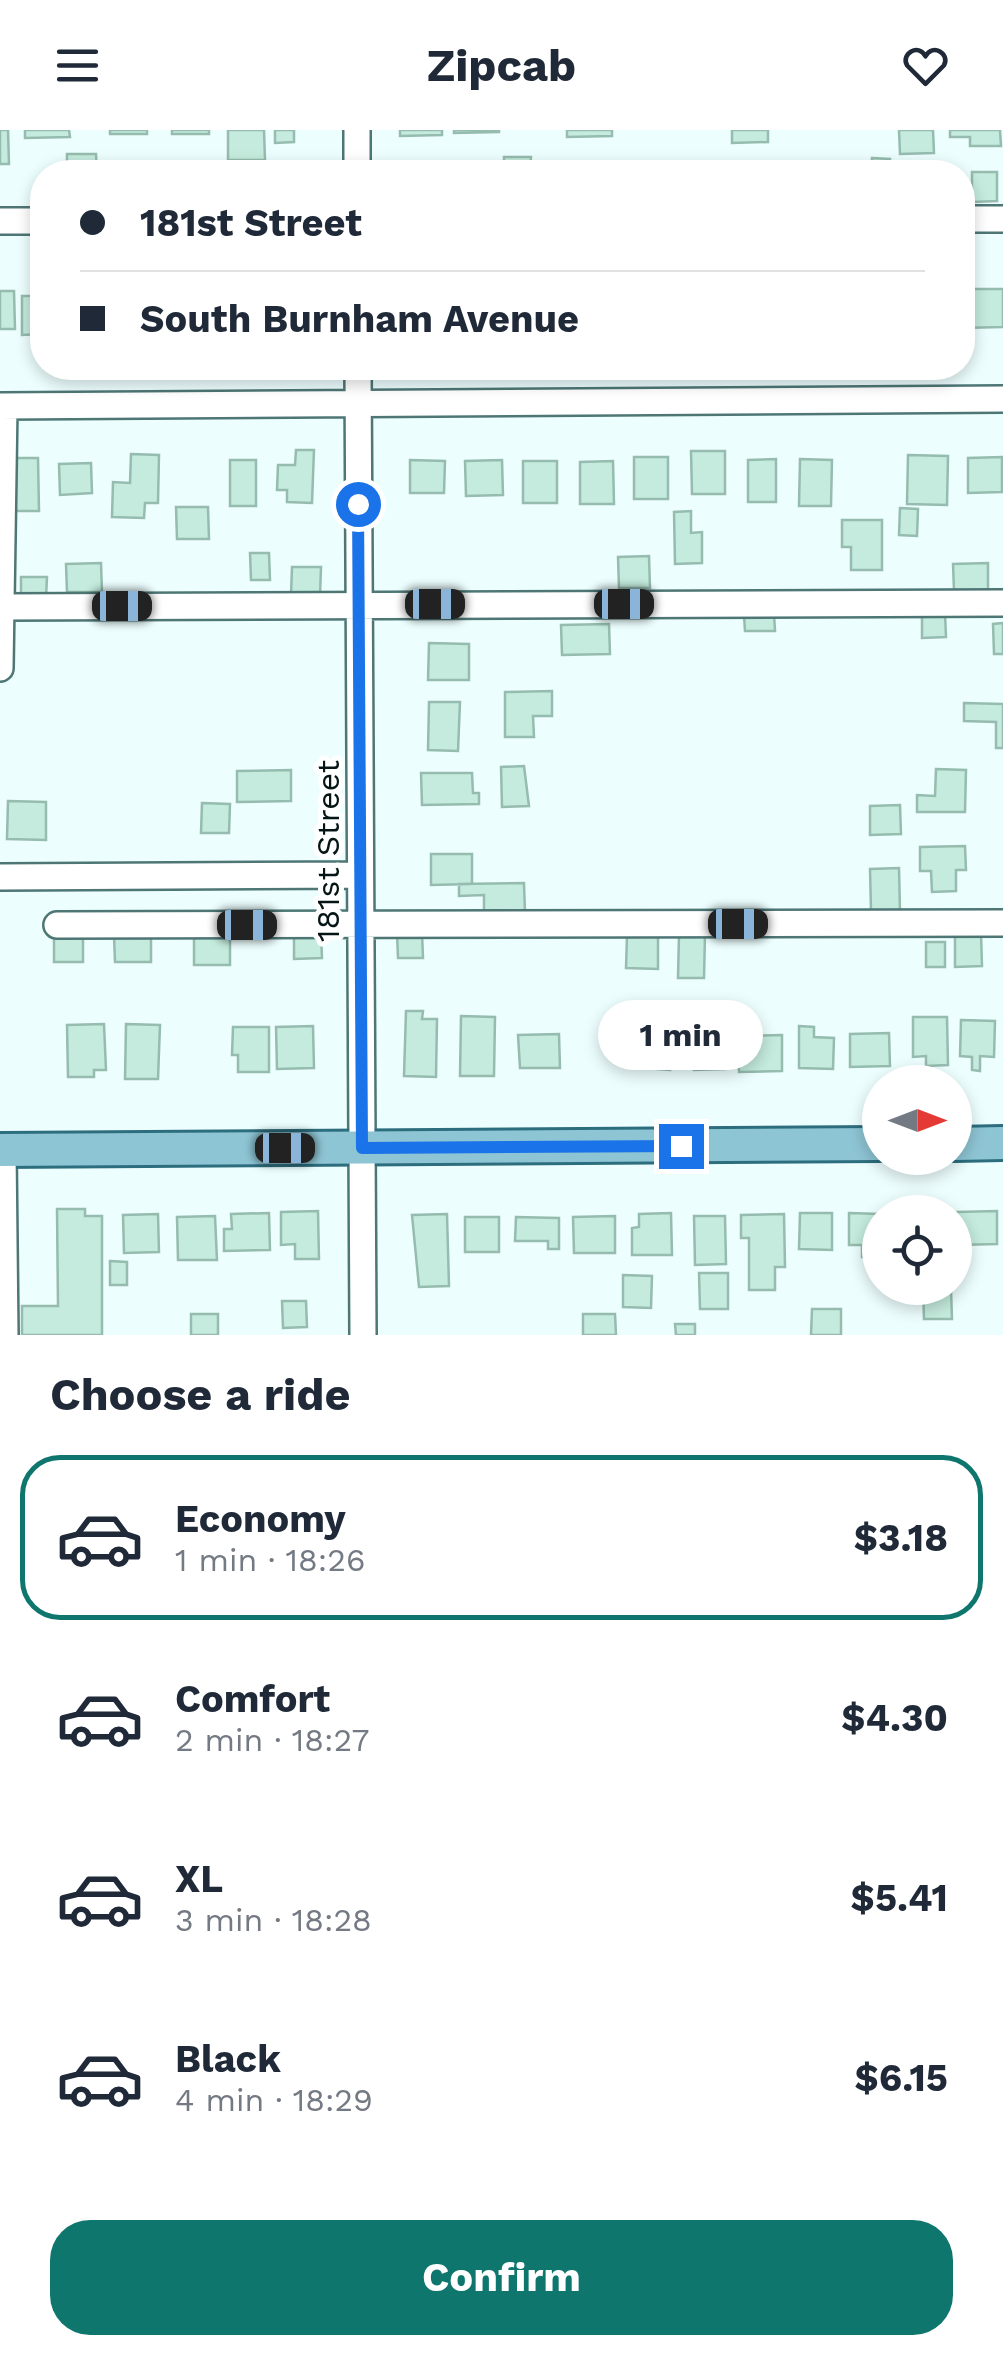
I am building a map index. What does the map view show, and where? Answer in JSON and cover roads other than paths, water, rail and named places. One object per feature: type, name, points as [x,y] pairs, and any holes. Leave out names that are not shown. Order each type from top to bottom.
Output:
[{"type":"main road","points":[[972,1144],[1003,1143]]},
{"type":"main road","points":[[1,1150],[862,1144]]},
{"type":"street","points":[[357,130],[357,160]]},
{"type":"street","points":[[975,219],[1003,219]]},
{"type":"street","points":[[0,221],[30,221]]},
{"type":"street","name":"181st Street","points":[[358,380],[363,1335]]},
{"type":"street","points":[[0,668],[4,607],[2,406],[1003,399]]},
{"type":"street","points":[[4,607],[1003,603]]},
{"type":"street","points":[[0,876],[360,876]]},
{"type":"street","points":[[57,925],[1003,924]]},
{"type":"street","points":[[1,1150],[5,1335]]}]
